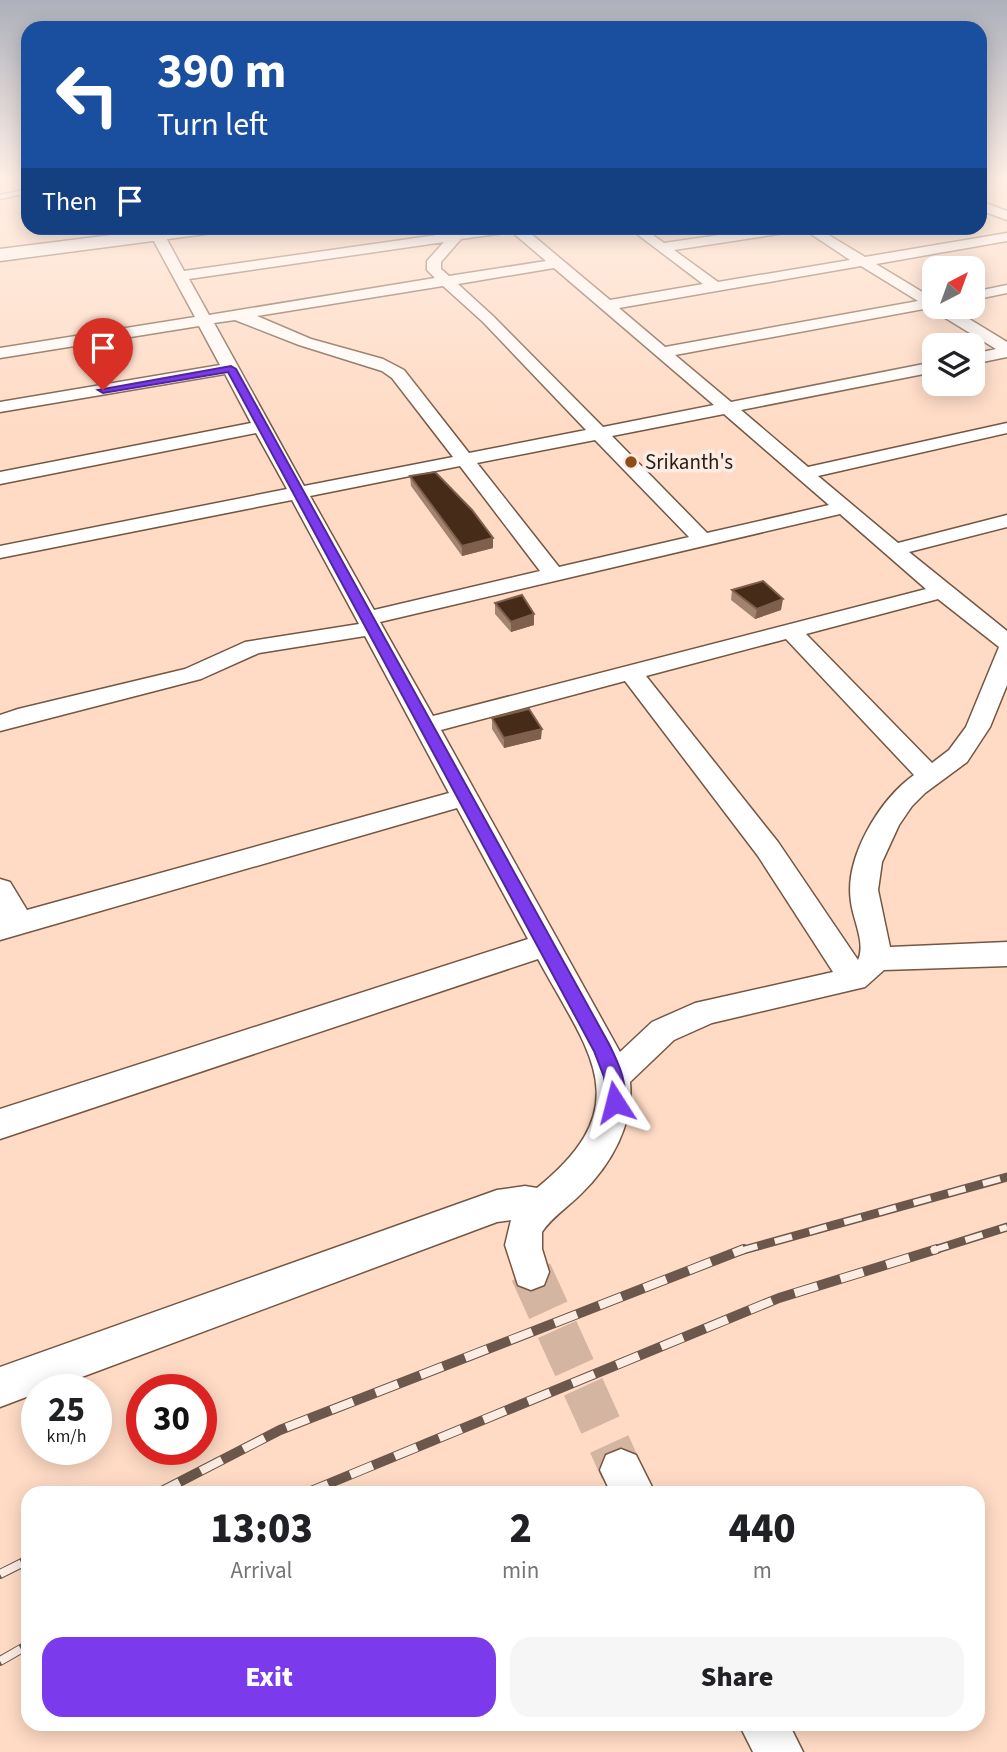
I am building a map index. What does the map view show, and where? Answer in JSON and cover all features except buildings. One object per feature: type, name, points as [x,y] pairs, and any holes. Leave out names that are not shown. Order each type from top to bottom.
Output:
[{"type":"street","points":[[172,262],[603,1050],[613,1077],[615,1102],[600,1143],[587,1164],[542,1205],[529,1221],[523,1237],[531,1272]]},
{"type":"street","points":[[180,276],[276,262]]},
{"type":"street","points":[[435,262],[434,270],[443,281],[488,318],[703,540]]},
{"type":"street","points":[[683,262],[716,287]]},
{"type":"street","points":[[609,305],[865,262],[922,297]]},
{"type":"street","points":[[0,353],[558,263],[942,591],[1007,642]]},
{"type":"street","points":[[985,294],[1007,289]]},
{"type":"street","points":[[663,352],[922,307]]},
{"type":"street","points":[[232,314],[257,320],[304,342],[394,371],[554,575]]},
{"type":"street","points":[[957,319],[1007,351]]},
{"type":"street","points":[[985,356],[1007,351]]},
{"type":"street","points":[[0,407],[231,369]]},
{"type":"street","points":[[0,552],[922,369]]},
{"type":"street","points":[[0,478],[263,426]]},
{"type":"street","points":[[804,474],[1007,428]]},
{"type":"street","points":[[0,723],[193,674],[253,647],[371,623],[554,575],[844,507]]},
{"type":"street","points":[[894,550],[1007,521]]},
{"type":"street","points":[[426,726],[942,591]]},
{"type":"street","points":[[790,631],[930,776]]},
{"type":"street","points":[[865,969],[875,948],[863,901],[862,880],[867,862],[894,812],[909,792],[965,748],[988,702],[1007,651]]},
{"type":"street","points":[[630,673],[865,969]]},
{"type":"street","points":[[0,889],[10,926],[466,797]]},
{"type":"street","points":[[0,1124],[546,945]]},
{"type":"street","points":[[613,1077],[663,1031],[706,1012],[865,969],[1007,954]]},
{"type":"street","points":[[0,1387],[496,1206],[525,1202],[542,1205]]},
{"type":"street","points":[[767,1731],[779,1752]]},
{"type":"tunnel","points":[[531,1272],[621,1470]]},
{"type":"railway","points":[[740,1251],[1007,1177]]},
{"type":"railway","points":[[931,1251],[1007,1227]]},
{"type":"railway","points":[[172,1486],[280,1430],[744,1249]]},
{"type":"railway","points":[[323,1486],[779,1298],[937,1249]]},
{"type":"railway","points":[[0,1574],[21,1564]]},
{"type":"railway","points":[[0,1661],[21,1649]]},
{"type":"place","name":"Srikanth's","points":[[631,462]]},
{"type":"route","points":[[103,390],[231,369],[603,1050],[613,1077],[615,1102]]}]
